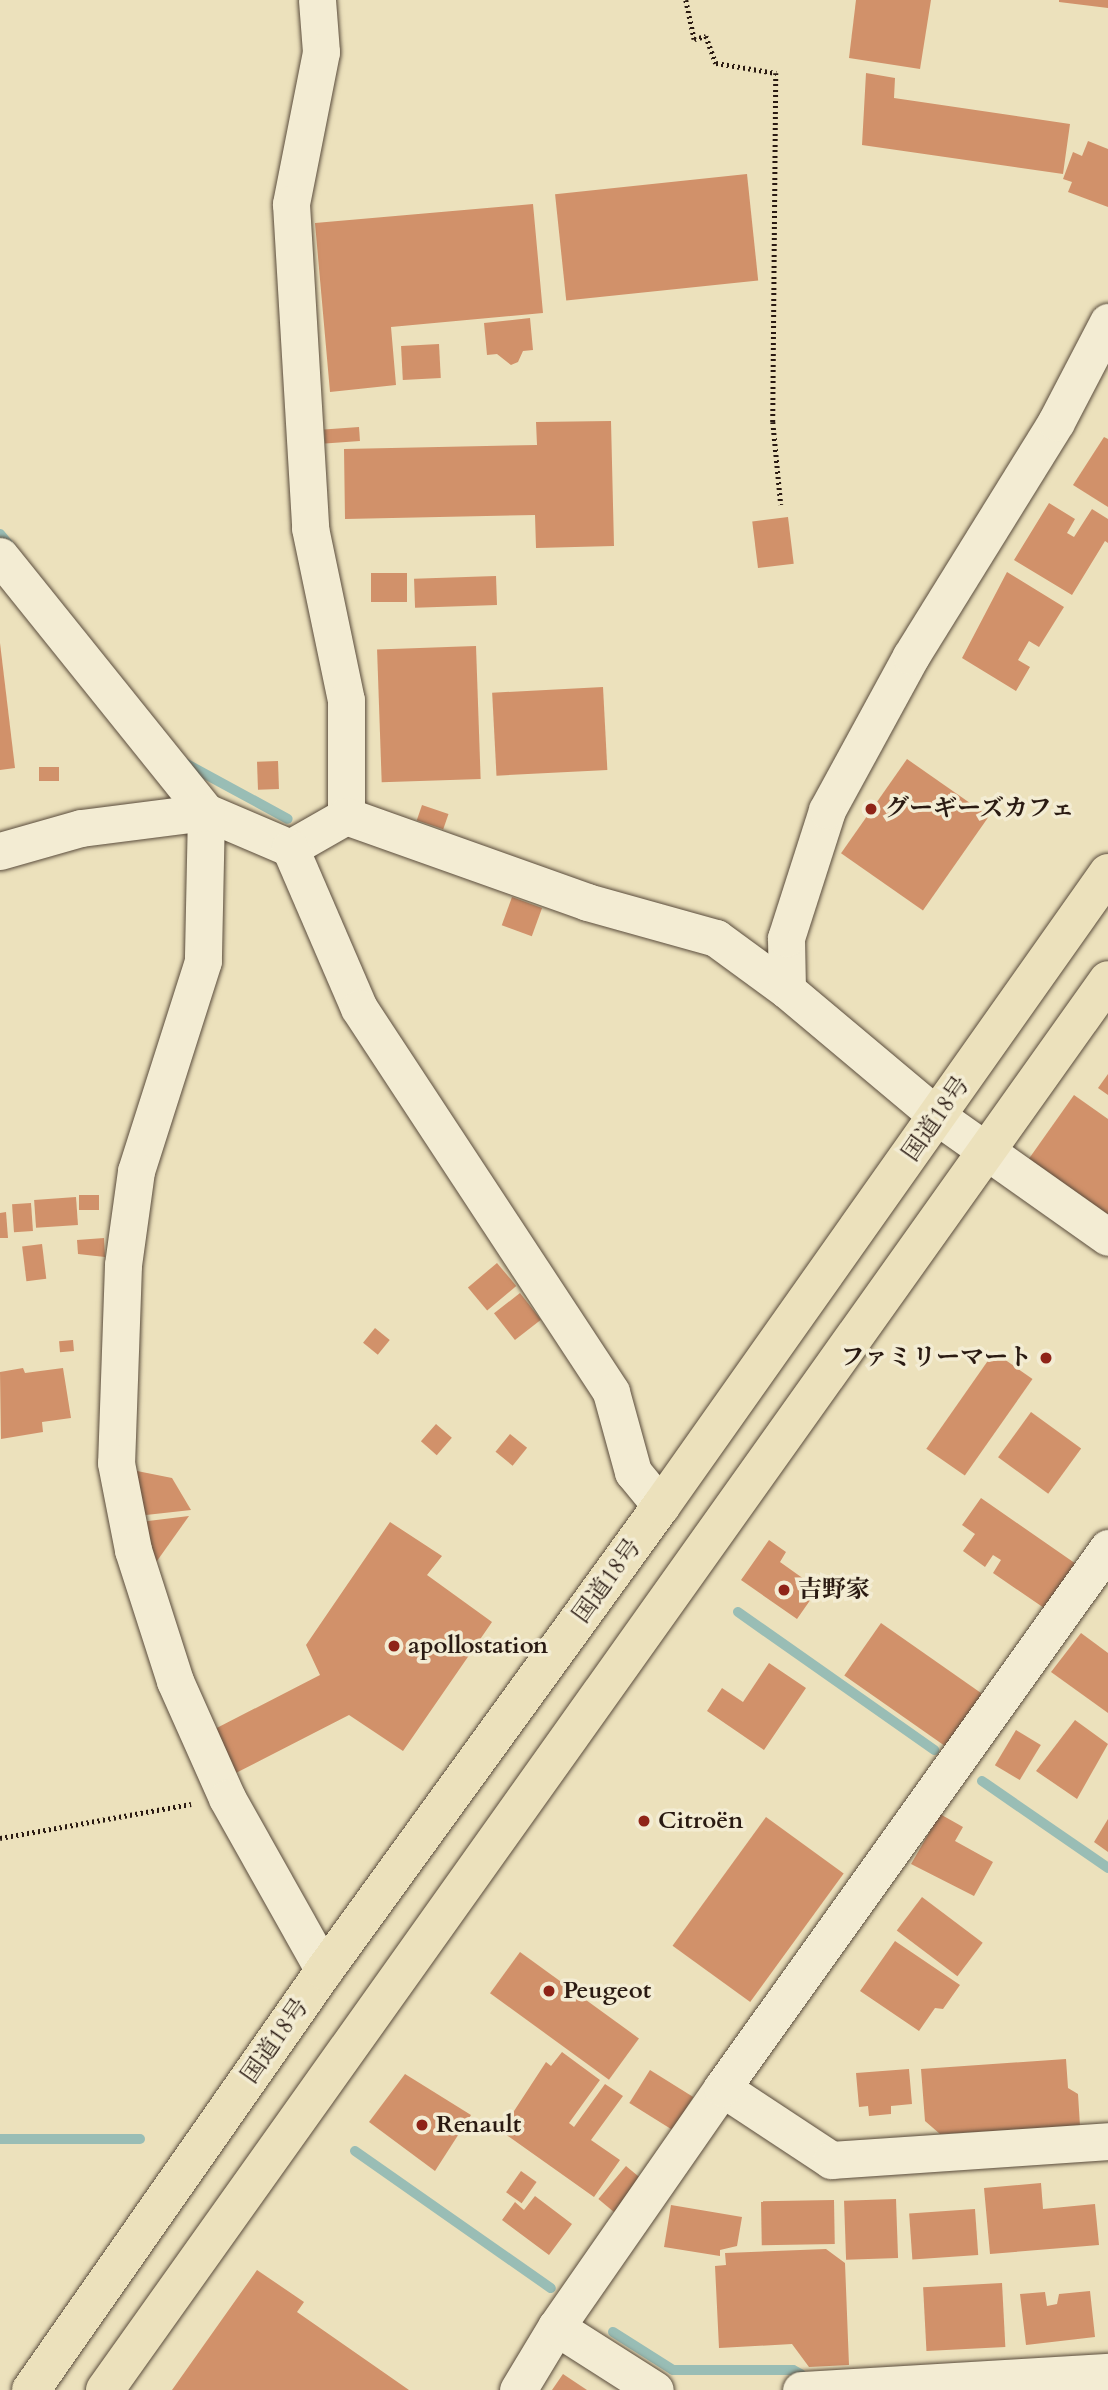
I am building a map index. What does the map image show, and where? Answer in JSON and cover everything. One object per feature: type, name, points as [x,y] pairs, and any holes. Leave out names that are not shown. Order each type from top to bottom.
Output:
[{"type":"highway","name":"国道18号","points":[[31,2390],[324,1971],[661,1506],[1108,873]]},
{"type":"highway","points":[[104,2390],[988,1154],[1108,980]]},
{"type":"street","points":[[317,0],[321,52],[291,204],[310,528],[346,700],[346,816]]},
{"type":"street","points":[[787,990],[786,938],[827,810],[911,656],[1056,422],[1108,323]]},
{"type":"street","points":[[0,556],[206,812],[290,848],[359,1008],[611,1392],[633,1472],[661,1506]]},
{"type":"street","points":[[0,851],[80,828],[206,812]]},
{"type":"street","points":[[206,812],[203,961],[134,1185],[116,1365],[116,1463],[133,1550],[175,1681],[227,1798],[324,1971]]},
{"type":"street","points":[[290,848],[346,816],[587,902],[716,938],[787,990],[937,1116],[1108,1237]]},
{"type":"street","points":[[518,2390],[556,2328],[722,2088],[1108,1548]]},
{"type":"street","points":[[722,2088],[831,2160],[1108,2141]]},
{"type":"street","points":[[556,2328],[655,2390]]},
{"type":"street","points":[[801,2390],[1108,2372]]},
{"type":"path","points":[[686,0],[694,39],[706,36],[716,63],[776,73],[773,422],[781,505]]},
{"type":"path","points":[[0,1838],[227,1798]]},
{"type":"building","points":[[856,0],[931,0],[920,69],[849,58]]},
{"type":"building","points":[[1108,0],[1108,8],[1059,2]]},
{"type":"building","points":[[866,73],[895,78],[894,98],[1070,124],[1063,174],[862,145]]},
{"type":"building","points":[[1088,141],[1108,149],[1108,207],[1068,192],[1072,182],[1063,179],[1073,152],[1082,156]]},
{"type":"building","points":[[747,174],[758,280],[566,301],[555,194]]},
{"type":"building","points":[[533,204],[543,313],[391,327],[396,385],[330,392],[315,223]]},
{"type":"building","points":[[530,318],[533,350],[523,351],[518,362],[511,365],[497,354],[487,355],[484,323]]},
{"type":"building","points":[[439,344],[441,378],[403,380],[401,346]]},
{"type":"building","points":[[611,421],[614,546],[536,548],[535,515],[345,519],[344,449],[537,445],[536,422]]},
{"type":"building","points":[[359,427],[360,441],[325,443],[324,429]]},
{"type":"building","points":[[1104,437],[1108,439],[1108,507],[1073,485]]},
{"type":"building","points":[[1049,503],[1075,519],[1067,533],[1074,537],[1092,509],[1108,519],[1108,543],[1105,541],[1072,595],[1014,560]]},
{"type":"building","points":[[788,517],[794,564],[758,568],[752,521]]},
{"type":"building","points":[[1007,572],[1064,607],[1039,647],[1029,641],[1018,660],[1030,667],[1016,691],[962,658]]},
{"type":"building","points":[[371,573],[407,573],[407,602],[371,602]]},
{"type":"building","points":[[496,576],[497,605],[415,608],[414,579]]},
{"type":"building","points":[[0,643],[15,768],[0,770]]},
{"type":"building","points":[[476,646],[481,779],[382,782],[377,649]]},
{"type":"building","points":[[603,687],[607,770],[496,776],[492,693]]},
{"type":"building","points":[[907,759],[989,816],[923,911],[841,853]]},
{"type":"building","points":[[278,761],[279,789],[258,790],[257,762]]},
{"type":"building","points":[[39,767],[59,767],[59,781],[39,781]]},
{"type":"building","points":[[422,805],[448,814],[443,829],[417,820]]},
{"type":"building","points":[[512,897],[542,908],[532,936],[502,925]]},
{"type":"building","points":[[1108,1074],[1108,1095],[1098,1088]]},
{"type":"building","points":[[1074,1095],[1108,1119],[1108,1216],[1028,1160]]},
{"type":"building","points":[[79,1195],[99,1195],[99,1210],[79,1210]]},
{"type":"building","points":[[76,1197],[78,1225],[36,1228],[34,1200]]},
{"type":"building","points":[[31,1203],[33,1231],[14,1232],[12,1204]]},
{"type":"building","points":[[6,1212],[8,1238],[0,1238],[0,1213]]},
{"type":"building","points":[[104,1238],[105,1257],[78,1254],[77,1240]]},
{"type":"building","points":[[42,1244],[46,1279],[26,1281],[22,1246]]},
{"type":"building","points":[[497,1263],[516,1286],[487,1310],[468,1287]]},
{"type":"building","points":[[520,1293],[541,1320],[515,1340],[494,1313]]},
{"type":"building","points":[[375,1328],[390,1340],[378,1355],[363,1343]]},
{"type":"building","points":[[73,1340],[74,1351],[60,1352],[59,1341]]},
{"type":"building","points":[[994,1352],[1033,1379],[965,1476],[926,1449]]},
{"type":"building","points":[[23,1368],[25,1373],[63,1368],[71,1418],[42,1422],[43,1432],[1,1439],[0,1372]]},
{"type":"building","points":[[1031,1412],[1081,1448],[1048,1494],[998,1457]]},
{"type":"building","points":[[436,1424],[452,1438],[437,1455],[421,1441]]},
{"type":"building","points":[[510,1434],[527,1448],[513,1466],[496,1452]]},
{"type":"building","points":[[132,1470],[172,1478],[191,1510],[137,1516]]},
{"type":"building","points":[[981,1498],[1079,1566],[1047,1610],[993,1573],[1001,1560],[993,1555],[985,1567],[963,1551],[975,1534],[962,1525]]},
{"type":"building","points":[[189,1516],[147,1575],[140,1522]]},
{"type":"building","points":[[390,1522],[442,1556],[427,1575],[492,1622],[403,1751],[349,1715],[228,1777],[207,1733],[320,1675],[306,1645]]},
{"type":"building","points":[[769,1540],[786,1552],[780,1562],[818,1589],[797,1619],[741,1580]]},
{"type":"building","points":[[881,1623],[984,1695],[948,1748],[844,1675]]},
{"type":"building","points":[[1081,1633],[1108,1653],[1108,1713],[1051,1672]]},
{"type":"building","points":[[769,1663],[806,1688],[764,1750],[707,1711],[722,1688],[743,1702]]},
{"type":"building","points":[[1075,1720],[1108,1744],[1077,1799],[1036,1771]]},
{"type":"building","points":[[1016,1730],[1041,1745],[1020,1780],[995,1765]]},
{"type":"building","points":[[940,1814],[963,1827],[955,1841],[993,1862],[974,1896],[911,1864]]},
{"type":"building","points":[[766,1817],[844,1873],[750,2002],[673,1946]]},
{"type":"building","points":[[1108,1819],[1108,1852],[1094,1842]]},
{"type":"building","points":[[922,1897],[983,1943],[957,1976],[897,1931]]},
{"type":"building","points":[[895,1941],[960,1985],[943,2009],[935,2008],[919,2031],[860,1991]]},
{"type":"building","points":[[520,1952],[639,2038],[609,2080],[490,1993]]},
{"type":"building","points":[[562,2052],[600,2080],[569,2123],[574,2127],[605,2084],[623,2096],[591,2140],[620,2160],[594,2197],[501,2131],[546,2062],[551,2066]]},
{"type":"building","points":[[1066,2059],[1068,2088],[1078,2094],[1080,2126],[940,2134],[925,2121],[921,2069]]},
{"type":"building","points":[[909,2069],[912,2104],[891,2106],[891,2114],[869,2116],[868,2106],[859,2107],[856,2073]]},
{"type":"building","points":[[650,2070],[693,2097],[673,2130],[629,2103]]},
{"type":"building","points":[[405,2074],[471,2115],[435,2171],[369,2122]]},
{"type":"building","points":[[626,2166],[644,2181],[616,2214],[598,2199]]},
{"type":"building","points":[[521,2171],[537,2182],[522,2203],[506,2192]]},
{"type":"building","points":[[1041,2183],[1043,2209],[1095,2204],[1099,2245],[990,2254],[984,2188]]},
{"type":"building","points":[[535,2196],[572,2224],[549,2255],[502,2220],[515,2202],[524,2210]]},
{"type":"building","points":[[896,2199],[898,2258],[846,2260],[844,2201]]},
{"type":"building","points":[[834,2200],[835,2244],[762,2245],[761,2201]]},
{"type":"building","points":[[671,2205],[742,2217],[737,2246],[720,2250],[720,2256],[664,2247]]},
{"type":"building","points":[[975,2209],[978,2255],[912,2259],[909,2214]]},
{"type":"building","points":[[826,2249],[845,2263],[849,2365],[809,2367],[792,2344],[719,2348],[715,2266],[726,2265],[725,2253]]},
{"type":"building","points":[[257,2270],[304,2302],[297,2312],[409,2390],[172,2390]]},
{"type":"building","points":[[1002,2283],[1005,2347],[926,2351],[923,2287]]},
{"type":"building","points":[[1090,2291],[1095,2337],[1026,2345],[1020,2294],[1045,2292],[1047,2306],[1057,2304],[1059,2294]]},
{"type":"building","points":[[563,2374],[587,2390],[552,2390]]},
{"type":"waterway","points":[[0,534],[12,549]]},
{"type":"waterway","points":[[183,762],[288,819]]},
{"type":"waterway","points":[[738,1612],[934,1750]]},
{"type":"waterway","points":[[982,1781],[1108,1868]]},
{"type":"waterway","points":[[0,2139],[140,2139]]},
{"type":"waterway","points":[[355,2151],[551,2288]]},
{"type":"waterway","points":[[613,2332],[673,2370],[793,2370],[801,2374]]},
{"type":"place","name":"グーギーズカフェ","points":[[871,809]]},
{"type":"place","name":"ファミリーマート","points":[[1046,1358]]},
{"type":"place","name":"吉野家","points":[[784,1590]]},
{"type":"place","name":"apollostation","points":[[394,1646]]},
{"type":"place","name":"Citroën","points":[[644,1821]]},
{"type":"place","name":"Peugeot","points":[[549,1991]]},
{"type":"place","name":"Renault","points":[[422,2125]]}]
